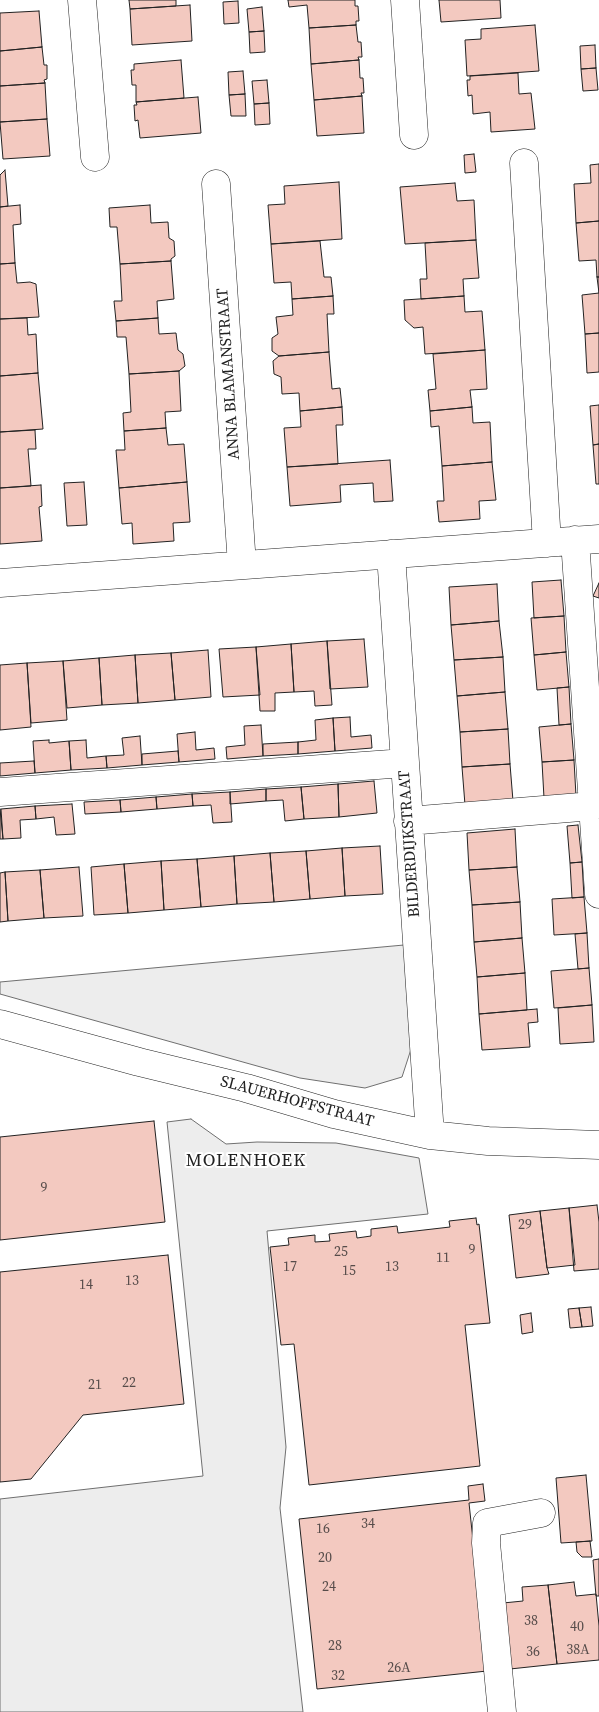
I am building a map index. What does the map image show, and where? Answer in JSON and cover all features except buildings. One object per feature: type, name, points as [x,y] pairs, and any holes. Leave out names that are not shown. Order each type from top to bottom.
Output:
[{"type":"street","points":[[82,0],[95,157]]},
{"type":"street","points":[[404,0],[414,135]]},
{"type":"street","points":[[524,163],[547,542]]},
{"type":"street","name":"ANNA BLAMANSTRAAT","points":[[216,184],[242,565]]},
{"type":"street","points":[[0,583],[587,539],[593,806],[599,894]]},
{"type":"street","name":"BILDERDIJKSTRAAT","points":[[391,554],[430,1134]]},
{"type":"street","points":[[0,792],[405,762]]},
{"type":"street","points":[[408,821],[593,806]]},
{"type":"street","name":"SLAUERHOFFSTRAAT","points":[[0,1024],[246,1088],[334,1114],[430,1134],[488,1141],[599,1145]]},
{"type":"street","points":[[502,1712],[486,1543],[487,1523],[541,1513]]},
{"type":"shaded area","points":[[404,945],[414,1040],[402,1077],[365,1088],[300,1078],[0,994],[0,982]]},
{"type":"shaded area","points":[[191,1119],[226,1144],[257,1142],[336,1143],[419,1158],[428,1214],[267,1231],[286,1447],[280,1508],[303,1712],[0,1712],[0,1499],[203,1476],[167,1122]]},
{"type":"district","name":"MOLENHOEK","points":[[246,1161]]}]
